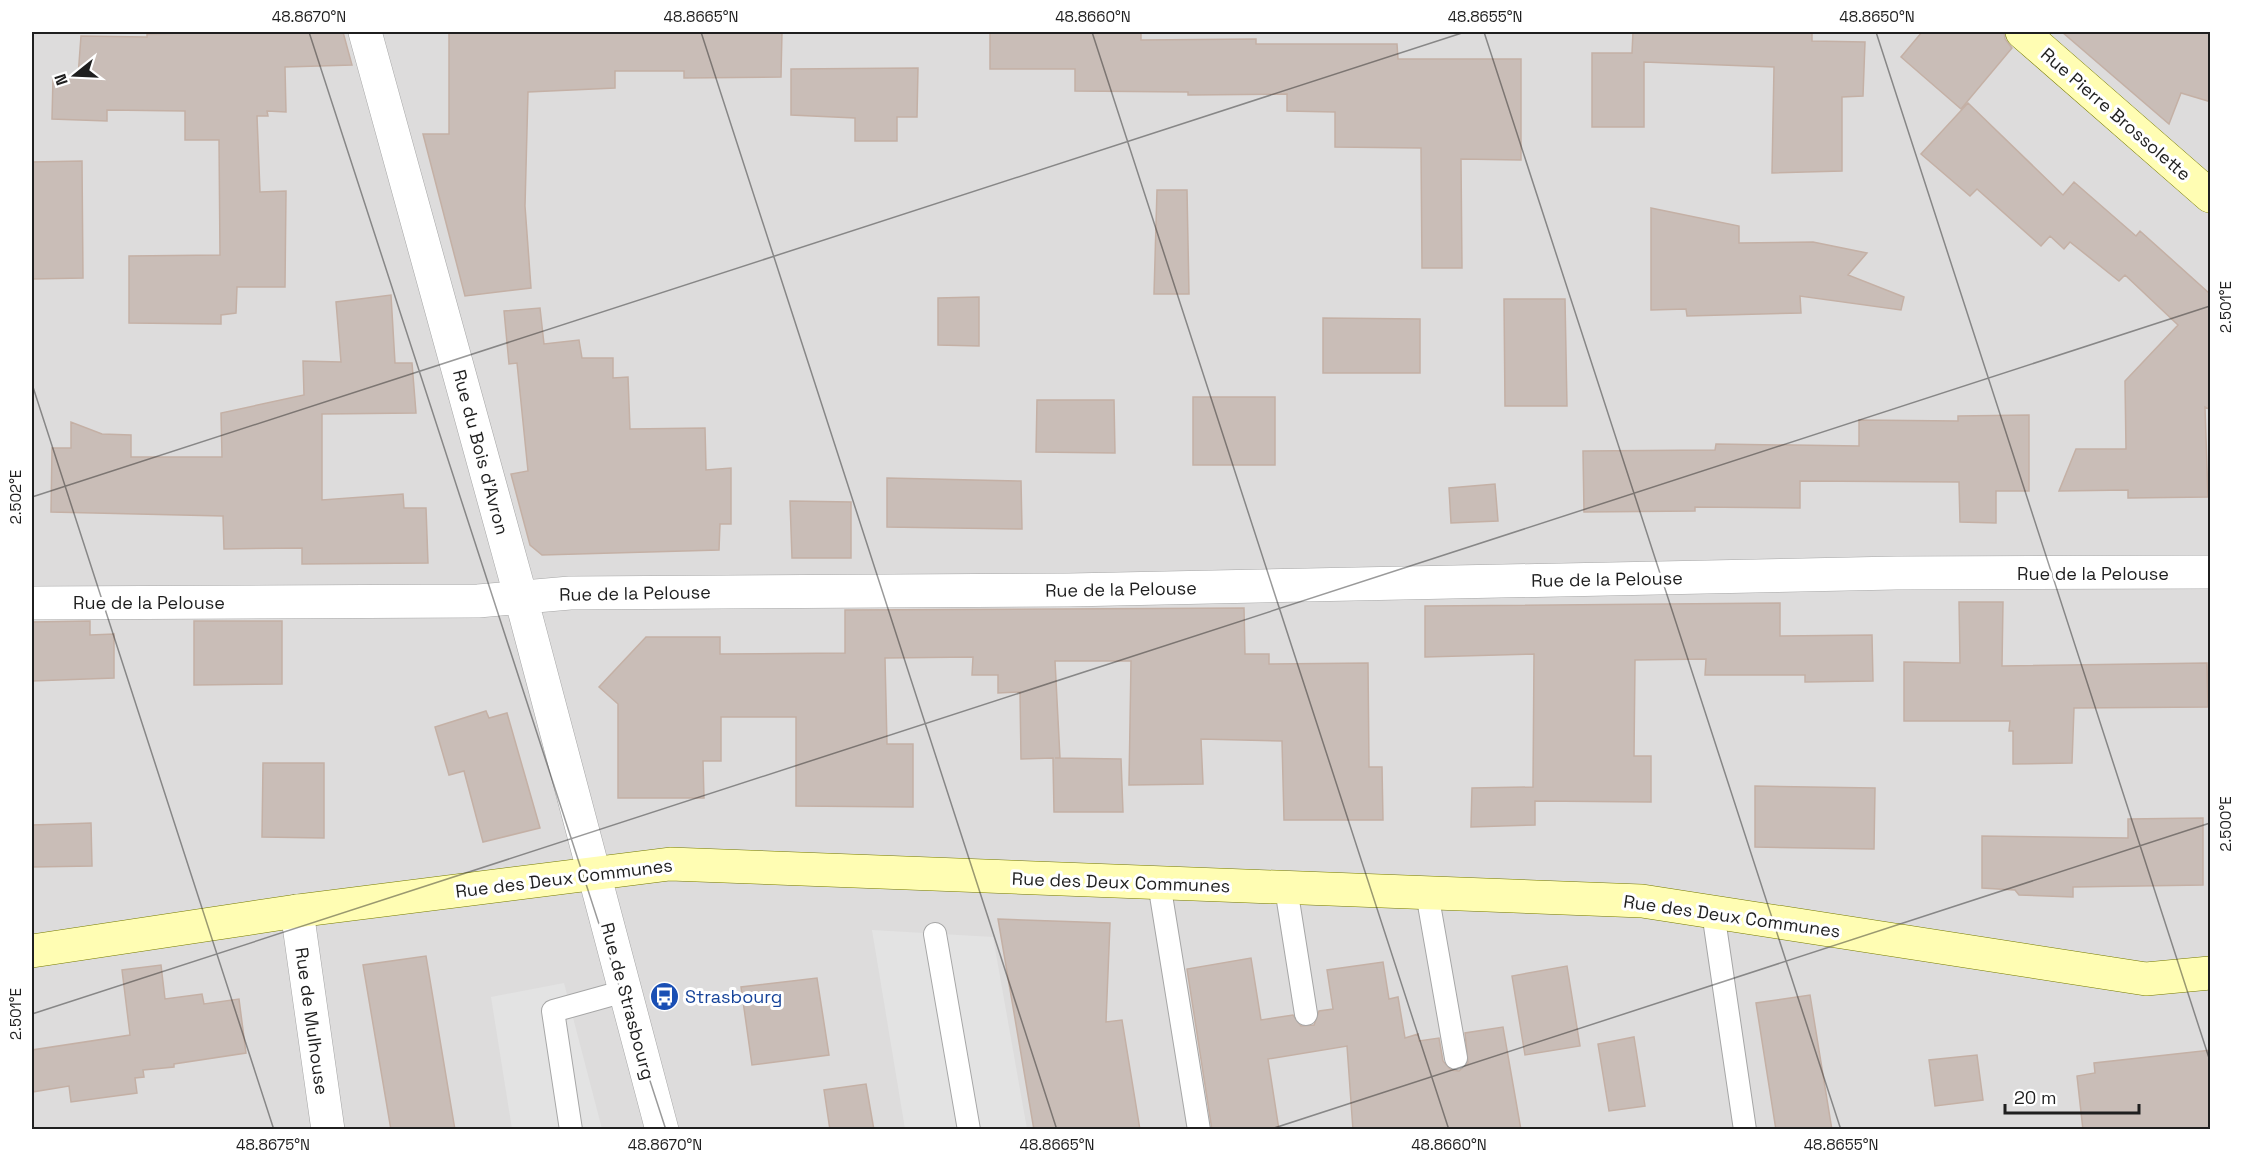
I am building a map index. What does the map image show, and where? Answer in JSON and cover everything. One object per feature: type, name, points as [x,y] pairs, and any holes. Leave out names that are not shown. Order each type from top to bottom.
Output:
[{"type":"street","name":"Rue du Bois d'Avron","points":[[365,32],[595,873]]},
{"type":"street","name":"Rue Pierre Brossolette","points":[[2022,32],[2211,196]]},
{"type":"street","name":"Rue de la Pelouse","points":[[32,603],[478,601],[570,593],[1069,590],[1896,573],[2211,572]]},
{"type":"street","name":"Rue des Deux Communes","points":[[32,951],[297,912],[670,864],[1642,901],[2146,979],[2211,973]]},
{"type":"street","name":"Rue de Strasbourg","points":[[595,873],[662,1130]]},
{"type":"street","name":"Rue de Mulhouse","points":[[297,912],[328,1130]]},
{"type":"lane","points":[[1159,883],[1199,1130]]},
{"type":"lane","points":[[1286,888],[1306,1014]]},
{"type":"lane","points":[[1427,893],[1456,1058]]},
{"type":"lane","points":[[1713,912],[1745,1130]]},
{"type":"lane","points":[[935,934],[969,1130]]},
{"type":"lane","points":[[571,1130],[553,1011],[625,991]]},
{"type":"shaded area","points":[[32,32],[2210,32],[2210,1129],[32,1129]]},
{"type":"shaded area","points":[[872,930],[993,937],[1027,1129],[905,1129]]},
{"type":"shaded area","points":[[564,983],[602,1129],[512,1129],[491,997]]},
{"type":"building","points":[[343,32],[352,65],[285,67],[286,112],[267,111],[268,116],[257,116],[260,192],[286,191],[285,287],[237,287],[236,313],[221,315],[221,324],[129,323],[129,256],[220,255],[219,140],[185,140],[185,111],[107,110],[107,121],[52,119],[53,78],[78,77],[81,36],[147,37],[147,34]]},
{"type":"building","points":[[449,32],[782,32],[781,77],[684,78],[684,71],[615,71],[615,88],[528,92],[525,206],[531,288],[465,296],[423,134],[449,134]]},
{"type":"building","points":[[990,32],[1141,32],[1141,40],[1256,39],[1256,44],[1397,44],[1398,59],[1521,59],[1521,160],[1461,159],[1462,268],[1422,268],[1421,148],[1335,147],[1335,112],[1287,111],[1287,94],[1188,95],[1188,92],[1075,91],[1075,69],[990,69]]},
{"type":"building","points":[[1633,32],[1812,32],[1812,41],[1865,42],[1863,96],[1842,97],[1842,171],[1772,173],[1774,67],[1644,62],[1644,127],[1592,127],[1592,53],[1632,53]]},
{"type":"building","points":[[1922,32],[2004,32],[2005,39],[2012,48],[1961,109],[1901,57]]},
{"type":"building","points":[[2062,32],[2211,32],[2211,102],[2181,93],[2169,124]]},
{"type":"building","points":[[918,68],[917,117],[897,117],[897,141],[855,141],[855,118],[791,115],[791,69]]},
{"type":"building","points":[[1968,103],[2063,195],[2074,182],[2136,236],[2140,231],[2209,293],[2211,291],[2211,410],[2205,407],[2208,497],[2128,498],[2128,490],[2059,491],[2076,449],[2126,449],[2125,381],[2178,325],[2125,275],[2119,281],[2070,242],[2064,249],[2050,236],[2041,246],[1977,189],[1970,196],[1921,154]]},
{"type":"building","points":[[82,161],[83,278],[32,279],[32,162]]},
{"type":"building","points":[[1157,190],[1187,190],[1189,294],[1154,294]]},
{"type":"building","points":[[1651,208],[1739,226],[1739,243],[1813,242],[1867,253],[1848,275],[1904,297],[1901,310],[1800,296],[1801,313],[1687,316],[1686,309],[1651,310]]},
{"type":"building","points":[[391,295],[395,363],[412,363],[416,413],[322,414],[322,500],[403,494],[404,508],[426,508],[428,563],[302,564],[302,548],[224,549],[223,516],[51,512],[52,448],[71,448],[71,422],[102,434],[131,435],[131,457],[222,457],[221,413],[304,395],[303,361],[341,362],[336,302]]},
{"type":"building","points":[[979,297],[979,346],[938,345],[938,298]]},
{"type":"building","points":[[1504,299],[1565,299],[1567,406],[1505,406]]},
{"type":"building","points":[[540,308],[544,344],[579,340],[582,358],[613,358],[613,378],[628,377],[630,429],[705,428],[706,470],[731,468],[731,524],[720,524],[719,550],[542,555],[530,545],[511,474],[528,471],[517,363],[509,364],[504,311]]},
{"type":"building","points":[[1323,318],[1420,319],[1420,373],[1323,373]]},
{"type":"building","points":[[1193,397],[1275,397],[1275,465],[1193,465]]},
{"type":"building","points":[[1037,400],[1114,400],[1115,453],[1036,452]]},
{"type":"building","points":[[2029,415],[2029,491],[1996,491],[1996,523],[1960,522],[1959,482],[1800,481],[1800,508],[1695,507],[1695,511],[1584,512],[1583,451],[1715,450],[1716,444],[1859,446],[1859,420],[1958,421],[1958,416]]},
{"type":"building","points":[[887,478],[1021,481],[1022,529],[887,527]]},
{"type":"building","points":[[1495,484],[1498,521],[1451,523],[1449,488]]},
{"type":"building","points":[[790,501],[851,502],[851,558],[792,558]]},
{"type":"building","points":[[1959,602],[2003,602],[2002,666],[2207,663],[2208,707],[2074,708],[2072,763],[2013,764],[2013,731],[2009,731],[2010,721],[1904,721],[1904,662],[1960,663]]},
{"type":"building","points":[[1780,603],[1780,636],[1872,635],[1873,681],[1805,682],[1805,675],[1705,675],[1706,659],[1635,660],[1634,756],[1651,756],[1651,802],[1535,801],[1535,825],[1471,827],[1472,788],[1533,787],[1534,654],[1425,657],[1425,606]]},
{"type":"building","points":[[1244,608],[1245,654],[1269,654],[1269,664],[1368,663],[1369,767],[1382,767],[1383,820],[1284,820],[1282,741],[1201,739],[1203,784],[1129,785],[1131,661],[1055,661],[1060,758],[1055,758],[1121,759],[1123,812],[1054,812],[1053,758],[1021,759],[1020,692],[998,693],[998,675],[972,675],[973,657],[885,658],[887,744],[913,744],[913,807],[796,806],[796,717],[721,717],[721,761],[703,761],[704,798],[618,798],[618,704],[599,687],[646,637],[720,637],[720,654],[845,653],[845,610]]},
{"type":"building","points":[[90,621],[90,635],[114,634],[114,678],[32,681],[32,622]]},
{"type":"building","points":[[194,621],[282,621],[282,684],[194,685]]},
{"type":"building","points":[[486,711],[489,718],[507,713],[540,828],[483,842],[464,771],[449,775],[435,727]]},
{"type":"building","points":[[263,763],[324,763],[324,838],[262,837]]},
{"type":"building","points":[[1755,786],[1875,788],[1874,849],[1755,847]]},
{"type":"building","points":[[2203,818],[2203,885],[2073,887],[2073,897],[2019,895],[2015,890],[1982,888],[1982,836],[2128,838],[2128,819]]},
{"type":"building","points":[[91,823],[92,866],[32,867],[32,825]]},
{"type":"building","points":[[998,919],[1110,923],[1106,1022],[1122,1020],[1140,1130],[1034,1130]]},
{"type":"building","points":[[426,956],[455,1130],[391,1130],[363,965]]},
{"type":"building","points":[[1251,958],[1261,1020],[1293,1015],[1301,1026],[1314,1025],[1319,1011],[1333,1009],[1327,970],[1383,962],[1389,999],[1398,997],[1405,1038],[1418,1034],[1419,1041],[1439,1038],[1443,1061],[1451,1070],[1459,1071],[1468,1063],[1465,1033],[1503,1027],[1521,1130],[1353,1130],[1347,1046],[1268,1059],[1279,1130],[1212,1130],[1187,969]]},
{"type":"building","points":[[161,965],[165,999],[202,994],[204,1004],[239,999],[246,1053],[174,1064],[174,1067],[143,1070],[144,1077],[135,1078],[137,1093],[71,1102],[69,1086],[32,1092],[32,1050],[130,1035],[122,970]]},
{"type":"building","points":[[1567,966],[1580,1046],[1525,1055],[1512,976]]},
{"type":"building","points":[[817,978],[829,1055],[752,1065],[741,987]]},
{"type":"building","points":[[1810,995],[1832,1130],[1776,1130],[1756,1003]]},
{"type":"building","points":[[1634,1037],[1645,1106],[1609,1111],[1598,1044]]},
{"type":"building","points":[[2211,1050],[2211,1130],[2083,1130],[2077,1076],[2095,1073],[2094,1063]]},
{"type":"building","points":[[1977,1055],[1983,1100],[1935,1106],[1929,1060]]},
{"type":"building","points":[[866,1084],[874,1130],[830,1130],[824,1090]]},
{"type":"place","name":"Strasbourg","points":[[664,996]]}]
